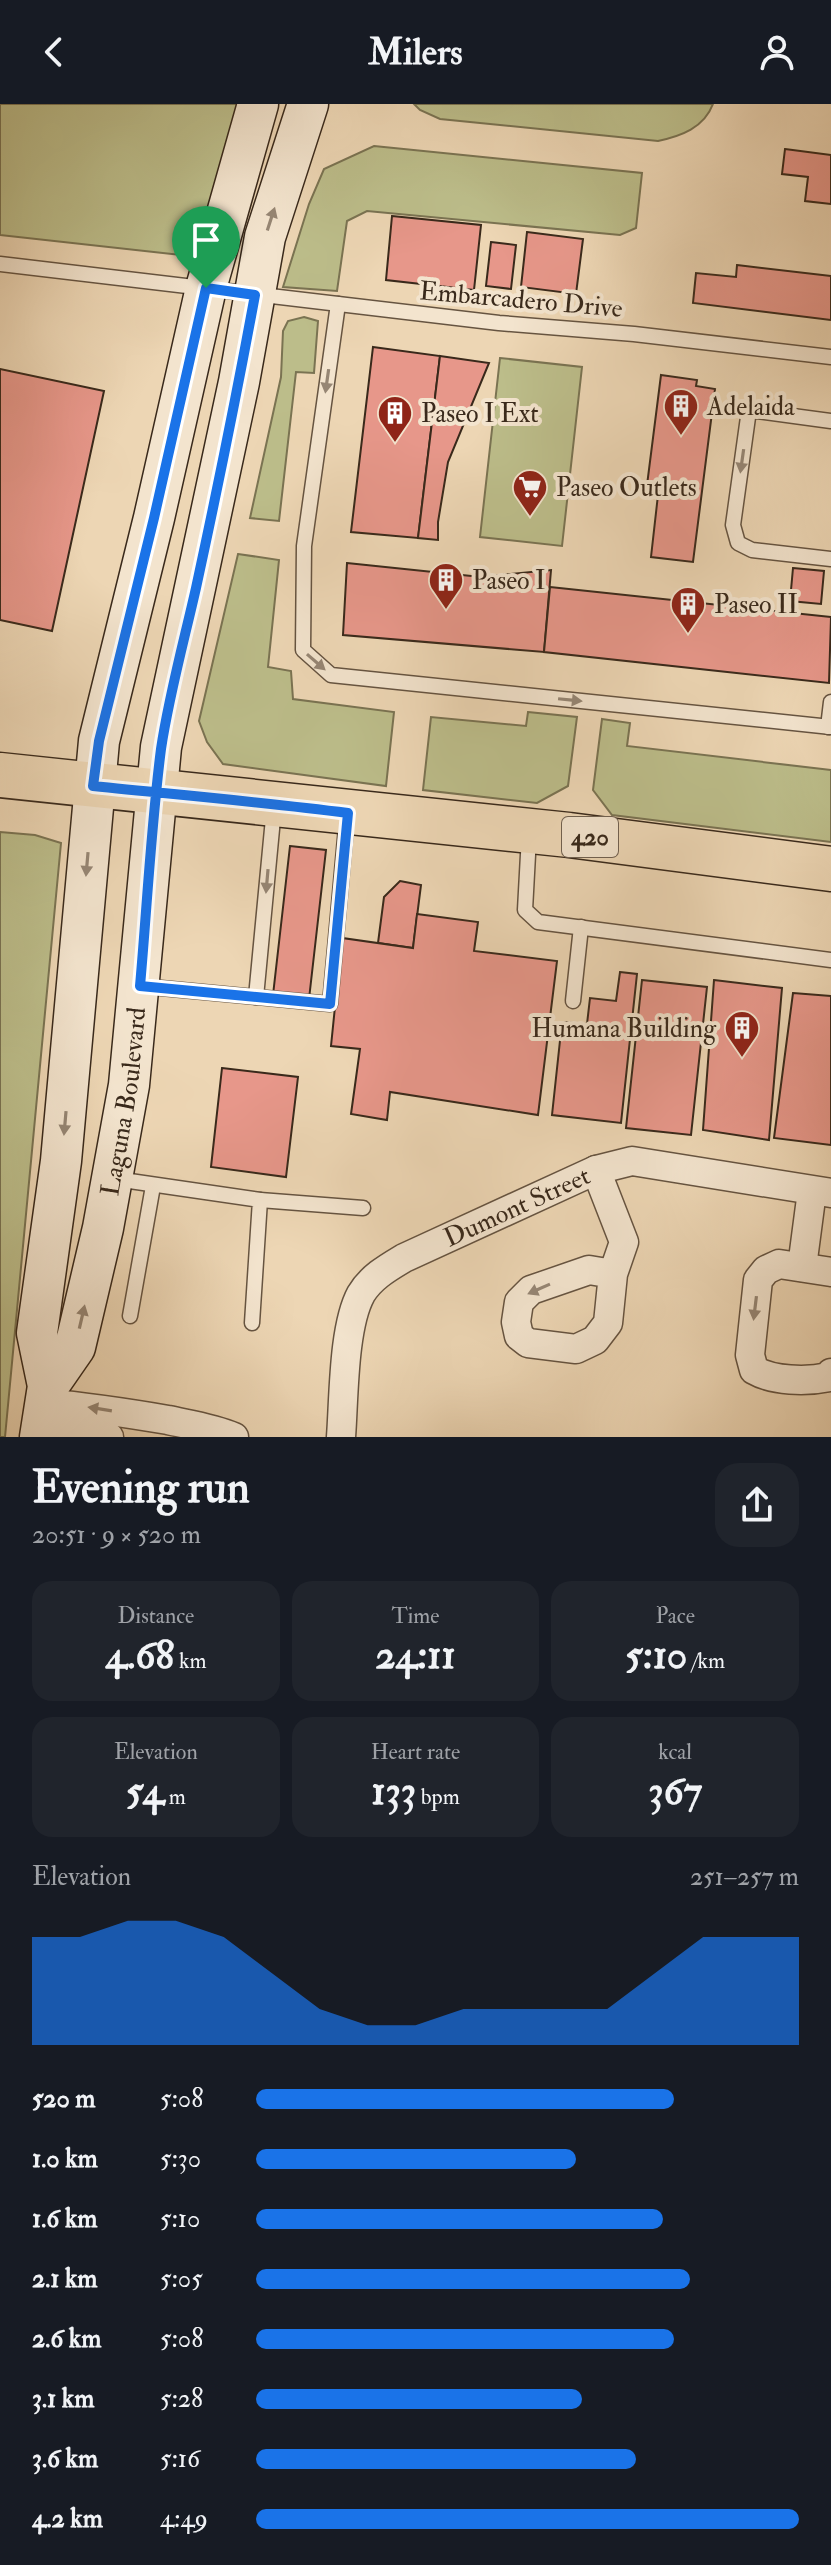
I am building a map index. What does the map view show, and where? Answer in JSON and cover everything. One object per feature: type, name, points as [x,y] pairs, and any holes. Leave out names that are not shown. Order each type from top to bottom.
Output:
[{"type":"main road","points":[[258,104],[306,111]]},
{"type":"main road","name":"Laguna Boulevard","points":[[56,1420],[37,1333],[61,1161],[99,741],[206,288],[258,104]]},
{"type":"main road","name":"Laguna Boulevard","points":[[56,1420],[103,1228],[129,1085],[161,747],[214,502],[265,237],[306,111]]},
{"type":"main road","name":"420","points":[[0,775],[529,831],[831,869]]},
{"type":"street","name":"Dumont Street","points":[[341,1437],[351,1322],[362,1293],[381,1272],[404,1258],[596,1170],[632,1161],[821,1192]]},
{"type":"street","points":[[596,1170],[624,1242],[613,1274]]},
{"type":"street","points":[[802,1267],[821,1192]]},
{"type":"street","points":[[831,1272],[779,1264],[766,1270],[758,1280],[750,1355],[754,1370],[766,1377],[817,1380],[829,1377],[831,1373]]},
{"type":"street","points":[[56,1420],[89,1407],[217,1429],[234,1437]]},
{"type":"street","points":[[56,1420],[109,1437]]},
{"type":"lane","name":"Embarcadero Drive","points":[[0,264],[499,323],[634,334],[831,357]]},
{"type":"lane","points":[[338,304],[304,546],[303,650],[331,675],[829,727],[831,702]]},
{"type":"lane","points":[[831,421],[749,410],[733,525],[738,543],[752,550],[831,559]]},
{"type":"lane","points":[[256,997],[274,803]]},
{"type":"lane","points":[[140,986],[330,1004],[348,813]]},
{"type":"lane","points":[[529,831],[525,910],[538,922],[831,960]]},
{"type":"lane","points":[[573,1001],[581,927]]},
{"type":"lane","points":[[111,1178],[260,1200],[363,1208]]},
{"type":"lane","points":[[130,1316],[153,1186]]},
{"type":"lane","points":[[252,1323],[260,1200]]},
{"type":"green space","points":[[0,104],[244,104],[199,257],[0,235]]},
{"type":"green space","points":[[414,104],[713,104],[704,119],[691,130],[658,141],[440,119]]},
{"type":"green space","points":[[374,146],[642,173],[636,228],[620,235],[367,211],[347,221],[337,291],[283,287],[309,204],[324,169]]},
{"type":"green space","points":[[304,317],[318,321],[314,373],[296,372],[279,521],[250,518],[281,377],[283,331],[288,321]]},
{"type":"green space","points":[[500,358],[582,367],[562,546],[480,537]]},
{"type":"green space","points":[[238,554],[279,560],[268,667],[291,671],[293,699],[394,712],[386,786],[223,764],[207,742],[199,721]]},
{"type":"green space","points":[[528,712],[577,717],[568,786],[537,803],[423,790],[431,717],[526,726]]},
{"type":"green space","points":[[602,719],[630,723],[627,746],[831,770],[831,842],[612,815],[593,790]]},
{"type":"green space","points":[[0,832],[35,835],[61,843],[5,1437],[0,1437]]},
{"type":"building","points":[[785,149],[831,155],[831,204],[805,201],[808,177],[782,174]]},
{"type":"building","points":[[392,216],[481,225],[474,290],[386,280]]},
{"type":"building","points":[[527,232],[583,239],[576,294],[521,287]]},
{"type":"building","points":[[491,242],[516,245],[511,289],[486,286]]},
{"type":"building","points":[[737,265],[831,276],[831,320],[693,303],[696,273],[736,277]]},
{"type":"building","name":"Paseo I Ext","points":[[373,347],[440,356],[418,538],[351,532]]},
{"type":"building","points":[[440,356],[489,363],[448,462],[438,540],[418,538]]},
{"type":"building","points":[[0,369],[104,391],[52,631],[0,620]]},
{"type":"building","name":"Adelaida","points":[[661,375],[697,380],[696,386],[715,389],[693,562],[651,557],[659,486],[647,485]]},
{"type":"building","name":"Paseo I","points":[[347,563],[481,577],[551,570],[544,652],[343,635]]},
{"type":"building","points":[[793,568],[824,571],[821,604],[790,601]]},
{"type":"building","name":"Paseo II","points":[[550,587],[831,617],[829,683],[544,652]]},
{"type":"building","points":[[290,846],[326,850],[309,999],[273,995]]},
{"type":"building","points":[[400,881],[421,885],[413,948],[378,943],[384,897]]},
{"type":"building","points":[[417,914],[478,922],[474,951],[557,961],[538,1115],[390,1092],[387,1120],[351,1114],[360,1049],[331,1046],[342,938],[413,948]]},
{"type":"building","points":[[620,972],[637,974],[621,1123],[552,1115],[562,1022],[587,1024],[590,998],[616,1001]]},
{"type":"building","points":[[642,980],[707,987],[691,1135],[626,1128]]},
{"type":"building","name":"Humana Building","points":[[714,980],[782,988],[769,1140],[703,1130]]},
{"type":"building","points":[[793,993],[831,996],[831,1145],[774,1138]]},
{"type":"building","points":[[222,1068],[298,1077],[286,1177],[211,1167]]},
{"type":"place","name":"Adelaida","points":[[681,437]]},
{"type":"place","name":"Paseo I Ext","points":[[395,444]]},
{"type":"place","name":"Paseo Outlets","points":[[530,518]]},
{"type":"place","name":"Paseo I","points":[[446,611]]},
{"type":"place","name":"Paseo II","points":[[688,635]]},
{"type":"place","name":"Humana Building","points":[[742,1059]]},
{"type":"route","points":[[206,288],[99,741],[93,786],[157,793],[229,797],[348,813],[330,1004],[140,986],[146,922],[151,859],[157,793],[161,747],[255,295],[206,288]]}]
